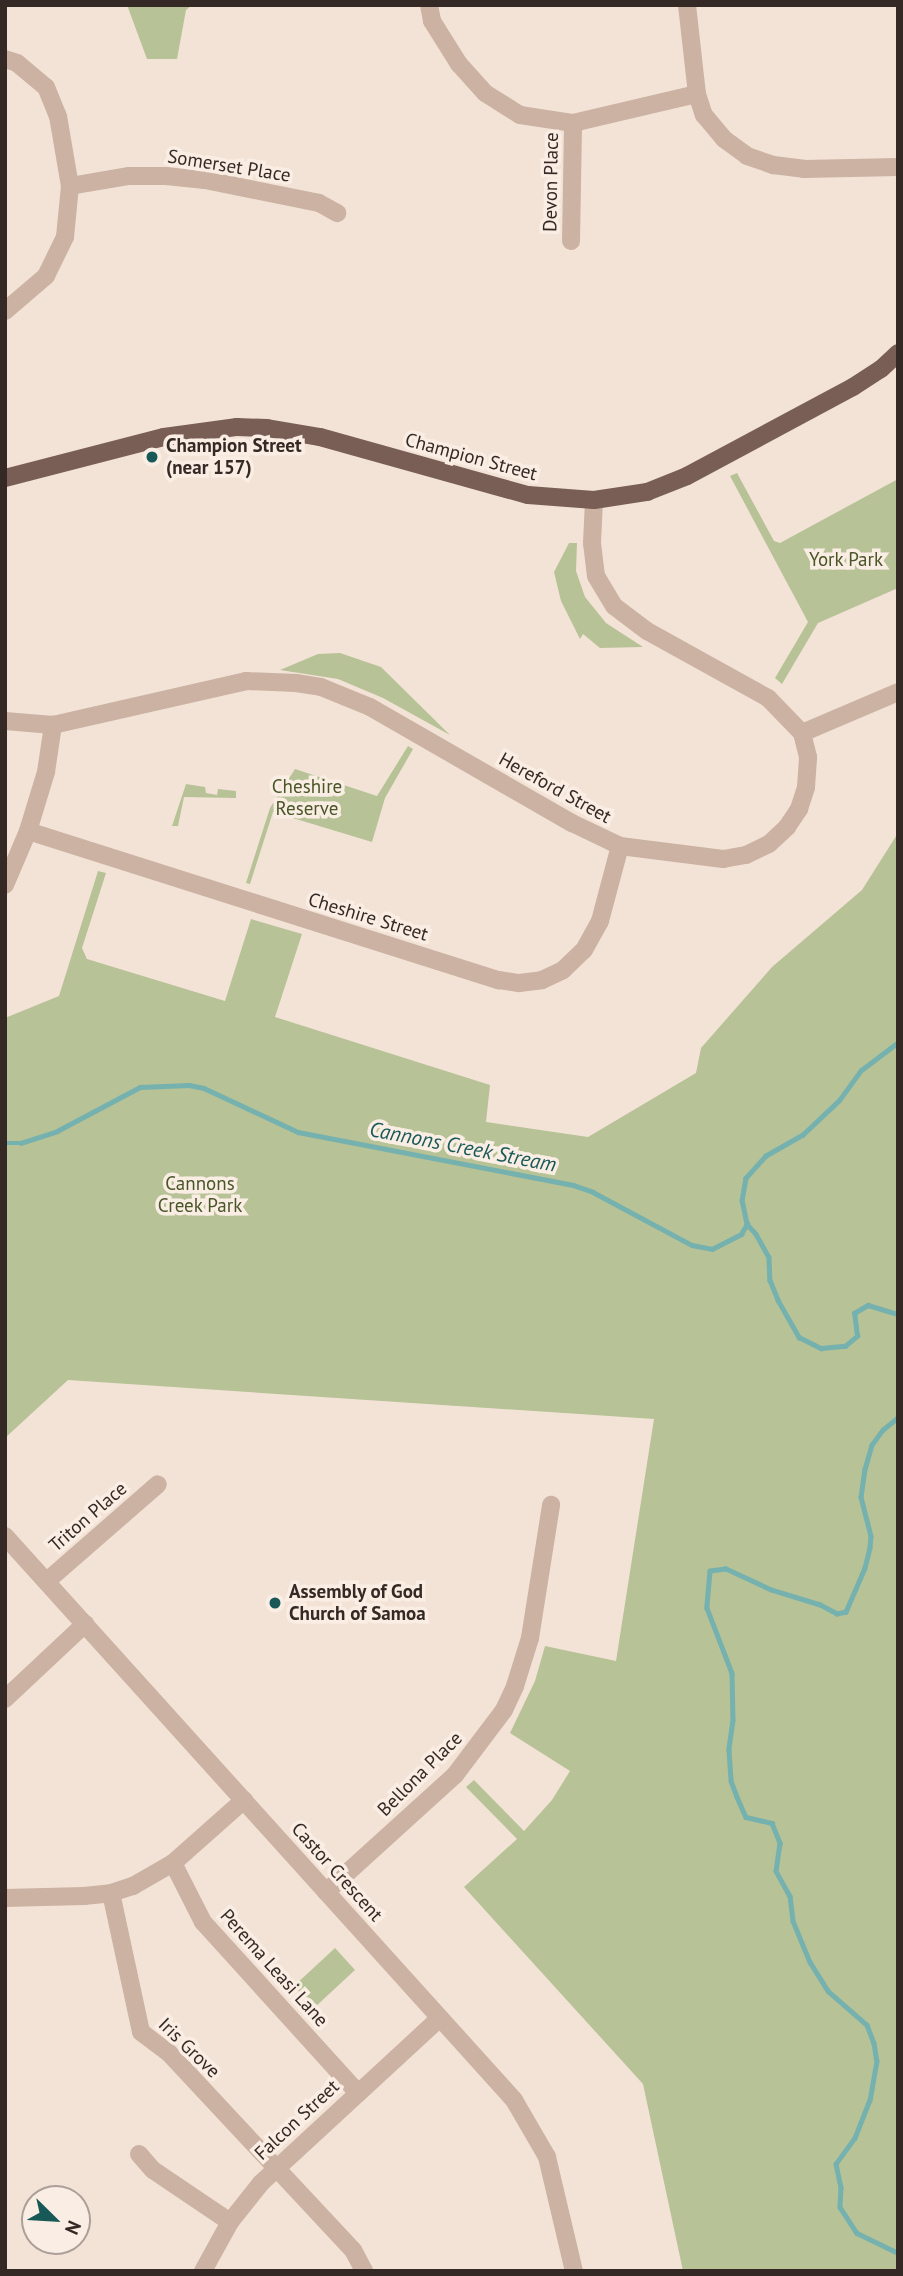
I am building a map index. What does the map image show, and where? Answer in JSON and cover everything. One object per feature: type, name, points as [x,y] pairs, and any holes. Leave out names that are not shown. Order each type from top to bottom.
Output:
[{"type":"main road","name":"Champion Street","points":[[5,478],[164,438],[237,427],[267,428],[320,437],[528,495],[594,500],[647,492],[687,476],[853,387],[881,369],[898,353]]},
{"type":"street","points":[[429,5],[432,21],[459,64],[485,93],[520,115],[573,122],[697,94]]},
{"type":"street","points":[[687,5],[697,94],[704,115],[724,139],[747,156],[773,165],[804,169],[898,167]]},
{"type":"street","points":[[5,59],[17,63],[46,87],[58,116],[70,186],[65,237],[46,276],[5,311]]},
{"type":"street","name":"Devon Place","points":[[570,241],[573,122]]},
{"type":"street","name":"Somerset Place","points":[[70,186],[129,176],[166,176],[205,180],[308,201],[337,213]]},
{"type":"street","points":[[594,500],[592,543],[596,576],[614,606],[647,631],[768,698],[802,733],[898,692]]},
{"type":"street","name":"Hereford Street","points":[[5,721],[52,725],[246,681],[321,687],[370,707],[572,824],[620,846],[723,859],[746,855],[769,844],[787,827],[799,809],[806,787],[808,757],[802,733]]},
{"type":"street","points":[[5,886],[28,831],[48,763],[52,725]]},
{"type":"street","name":"Cheshire Street","points":[[28,831],[473,972],[519,983],[542,980],[553,975],[584,950],[600,921],[620,846]]},
{"type":"street","name":"Triton Place","points":[[47,1581],[158,1484]]},
{"type":"street","name":"Bellona Place","points":[[326,1892],[455,1775],[491,1732],[504,1710],[524,1663],[530,1638],[551,1505]]},
{"type":"street","name":"Castor Crescent","points":[[5,1536],[514,2100],[538,2136],[555,2183],[574,2271]]},
{"type":"street","points":[[5,1699],[85,1624]]},
{"type":"street","points":[[5,1898],[111,1893],[147,1879],[173,1863],[244,1800]]},
{"type":"street","name":"Perema Leasi Lane","points":[[173,1863],[203,1922],[358,2093]]},
{"type":"street","name":"Iris Grove","points":[[111,1893],[141,2032],[169,2053],[353,2250],[364,2271]]},
{"type":"street","name":"Falcon Street","points":[[203,2271],[230,2222],[275,2168],[440,2018]]},
{"type":"street","points":[[139,2154],[153,2170],[230,2222]]},
{"type":"green space","points":[[127,5],[192,5],[186,10],[177,59],[147,59]]},
{"type":"green space","name":"York Park","points":[[737,473],[774,541],[780,543],[898,479],[898,588],[818,623],[782,684],[775,678],[808,622],[730,476]]},
{"type":"green space","points":[[569,543],[577,543],[576,571],[585,597],[606,623],[643,647],[600,648],[583,634],[580,639],[561,601],[554,572]]},
{"type":"green space","points":[[340,653],[381,667],[450,735],[383,698],[338,679],[280,670],[318,654]]},
{"type":"green space","name":"Cheshire Reserve","points":[[408,746],[413,749],[385,798],[372,842],[273,812],[250,884],[246,883],[270,808],[295,769],[377,796]]},
{"type":"green space","points":[[186,784],[205,787],[206,793],[217,795],[218,789],[236,791],[236,798],[184,797],[178,826],[172,826]]},
{"type":"green space","name":"Cannons Creek Park","points":[[898,833],[898,2271],[683,2271],[643,2084],[464,1887],[517,1839],[466,1787],[474,1780],[524,1831],[552,1800],[570,1771],[510,1733],[535,1681],[545,1646],[616,1661],[654,1419],[68,1380],[5,1438],[5,1018],[59,996],[98,871],[106,873],[82,948],[87,959],[225,1001],[251,919],[302,934],[275,1017],[490,1085],[486,1122],[588,1137],[696,1073],[701,1048],[772,967],[862,890]]},
{"type":"green space","points":[[335,1948],[355,1970],[314,2008],[294,1986]]},
{"type":"waterway","points":[[898,1043],[861,1071],[840,1100],[803,1135],[766,1156],[746,1178],[742,1200],[747,1224],[769,1257],[770,1280],[778,1300],[799,1337],[821,1348],[845,1346],[857,1336],[854,1313],[868,1305],[898,1314]]},
{"type":"waterway","name":"Cannons Creek Stream","points":[[5,1143],[21,1143],[57,1131],[140,1087],[189,1085],[204,1088],[298,1132],[573,1185],[593,1192],[692,1245],[712,1249],[741,1234],[747,1224]]},
{"type":"waterway","points":[[898,1418],[883,1430],[872,1445],[865,1469],[861,1497],[871,1536],[870,1548],[865,1568],[846,1612],[837,1614],[820,1605],[771,1590],[726,1569],[710,1571],[707,1608],[732,1673],[733,1720],[729,1750],[731,1781],[737,1797],[746,1817],[772,1823],[780,1843],[776,1871],[790,1896],[793,1921],[810,1962],[828,1991],[867,2025],[874,2043],[877,2061],[870,2100],[855,2138],[836,2164],[841,2187],[840,2207],[857,2233],[898,2253]]},
{"type":"place","name":"Champion Street (near 157)","points":[[152,457]]},
{"type":"place","name":"Assembly of God Church of Samoa","points":[[275,1603]]}]
